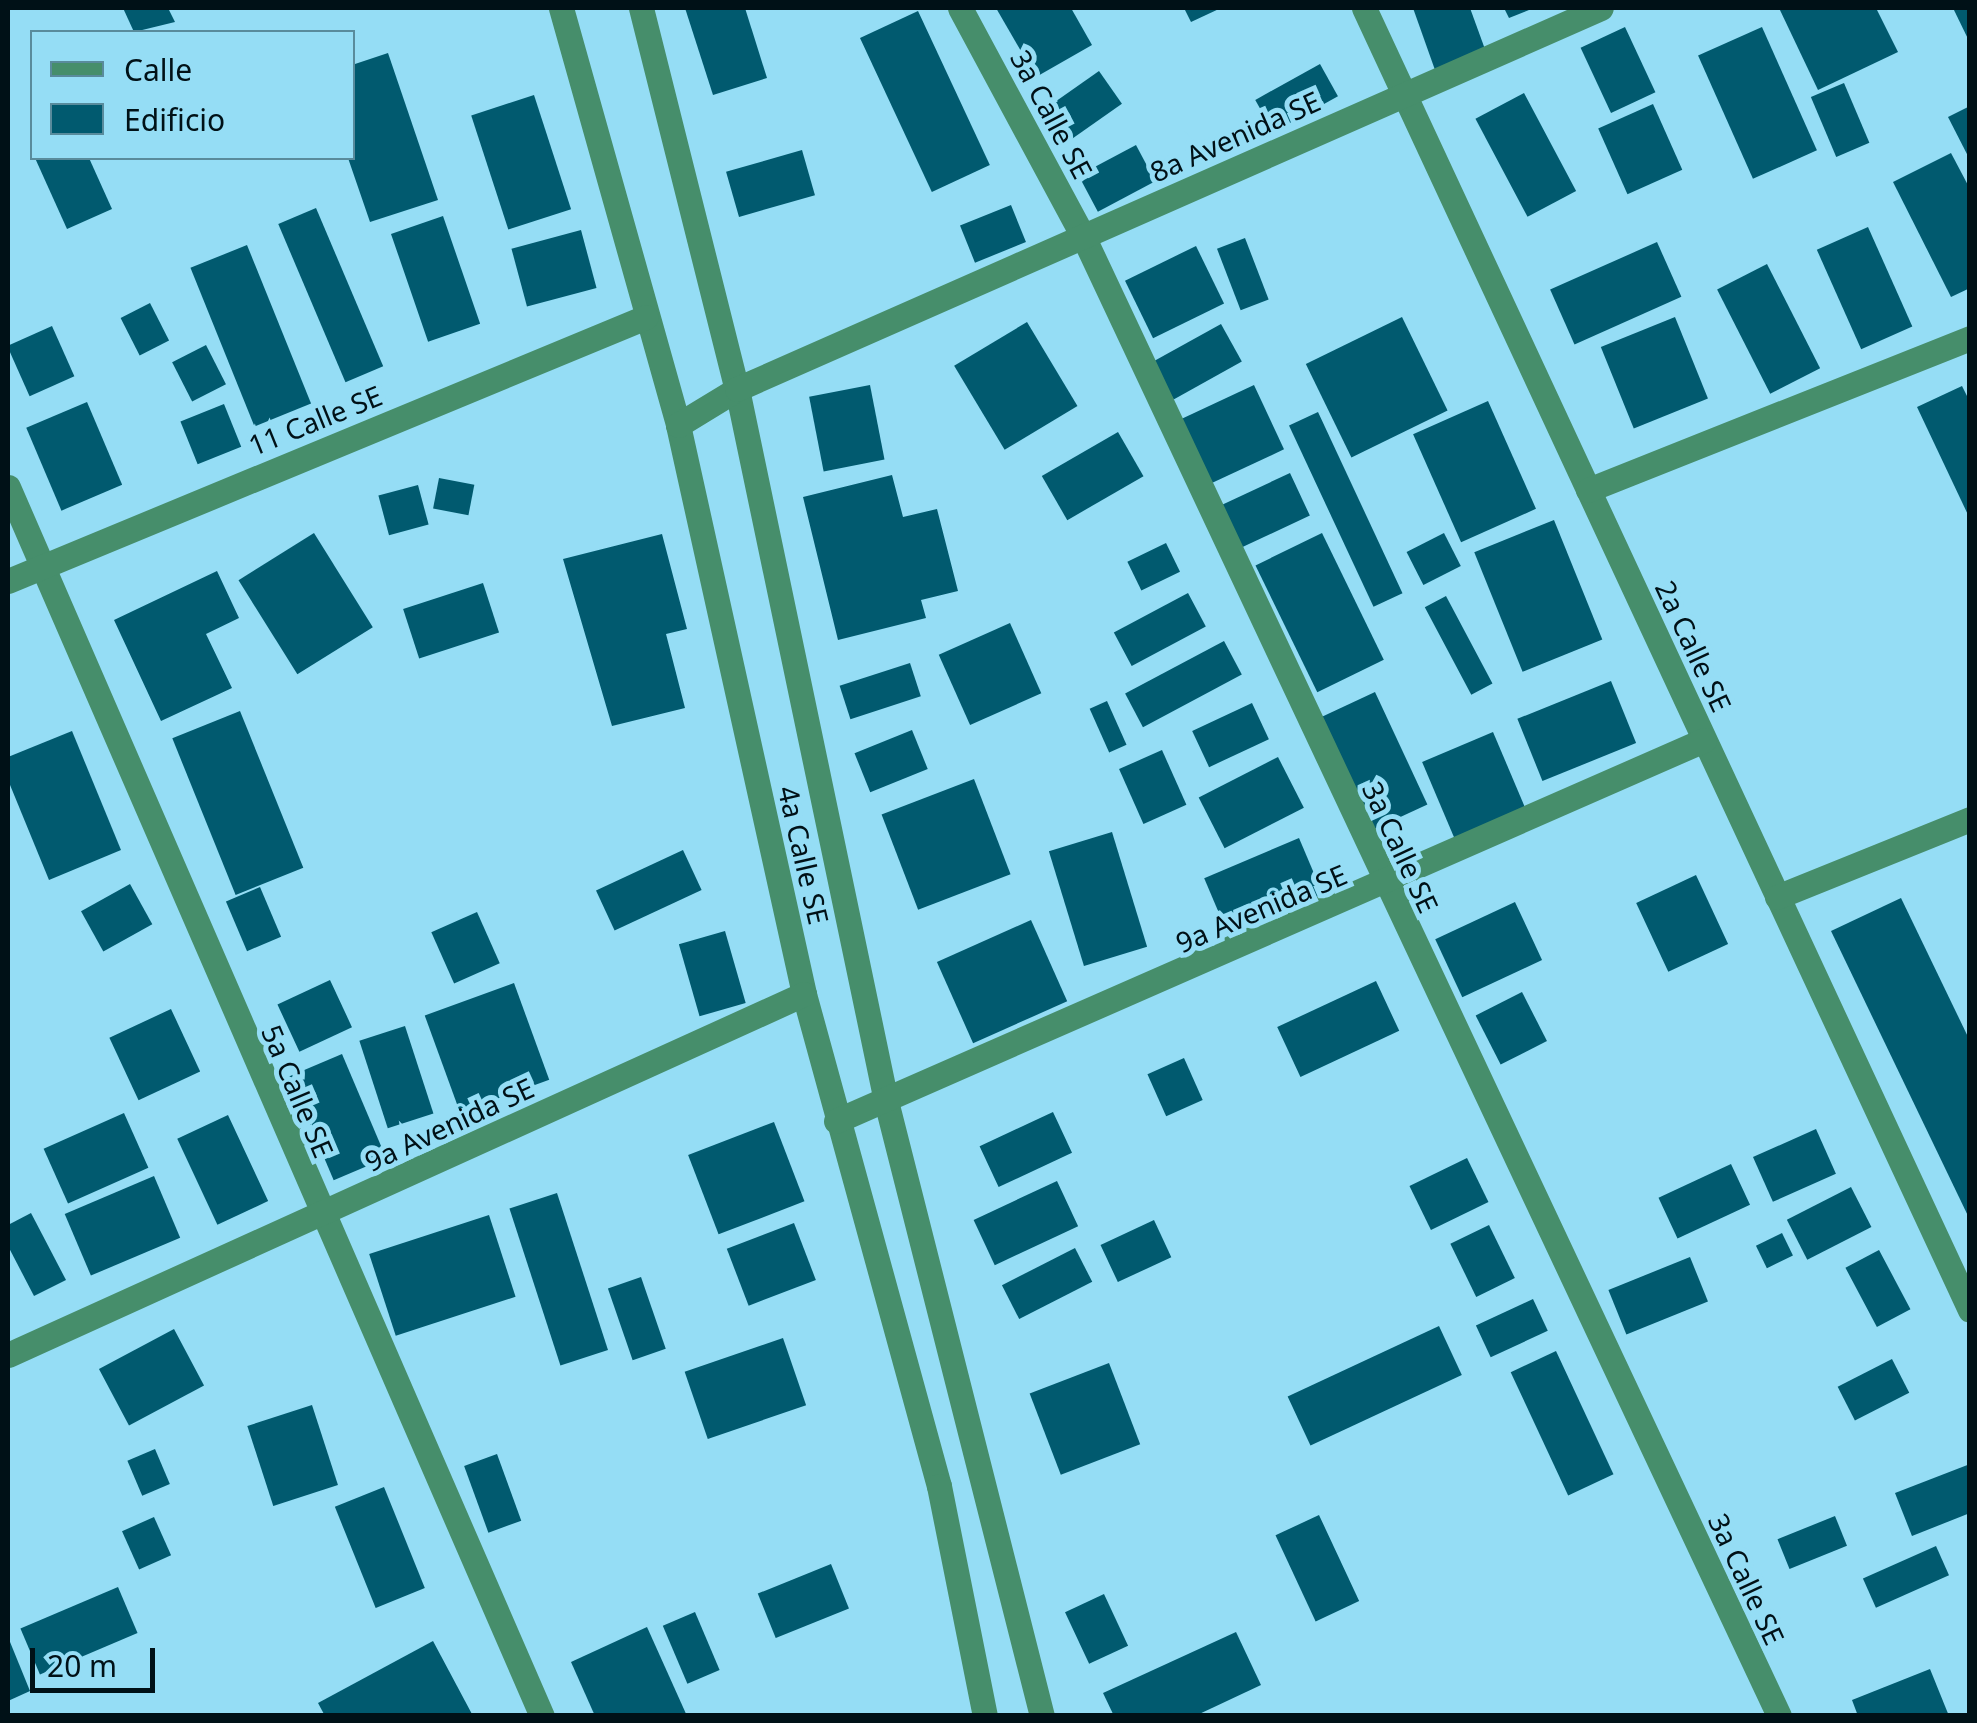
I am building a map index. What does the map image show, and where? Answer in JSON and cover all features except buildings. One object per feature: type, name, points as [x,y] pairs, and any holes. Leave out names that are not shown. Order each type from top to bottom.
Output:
[{"type":"street","name":"4a Calle SE","points":[[561,8],[678,425],[804,994],[939,1486],[985,1716]]},
{"type":"street","name":"4a Calle SE","points":[[640,8],[737,389],[886,1101],[1042,1716]]},
{"type":"street","name":"3a Calle SE","points":[[960,8],[1083,236],[1779,1716]]},
{"type":"street","name":"2a Calle SE","points":[[1364,8],[1970,1310]]},
{"type":"street","name":"8a Avenida SE","points":[[678,425],[737,389],[1601,8]]},
{"type":"street","name":"11 Calle SE","points":[[8,581],[646,316]]},
{"type":"street","points":[[1588,490],[1970,338]]},
{"type":"street","name":"5a Calle SE","points":[[8,487],[320,1216],[542,1716]]},
{"type":"street","name":"9a Avenida SE","points":[[836,1121],[1386,887],[1704,740]]},
{"type":"street","points":[[1778,897],[1970,818]]},
{"type":"street","name":"9a Avenida SE","points":[[8,1354],[804,994]]}]
